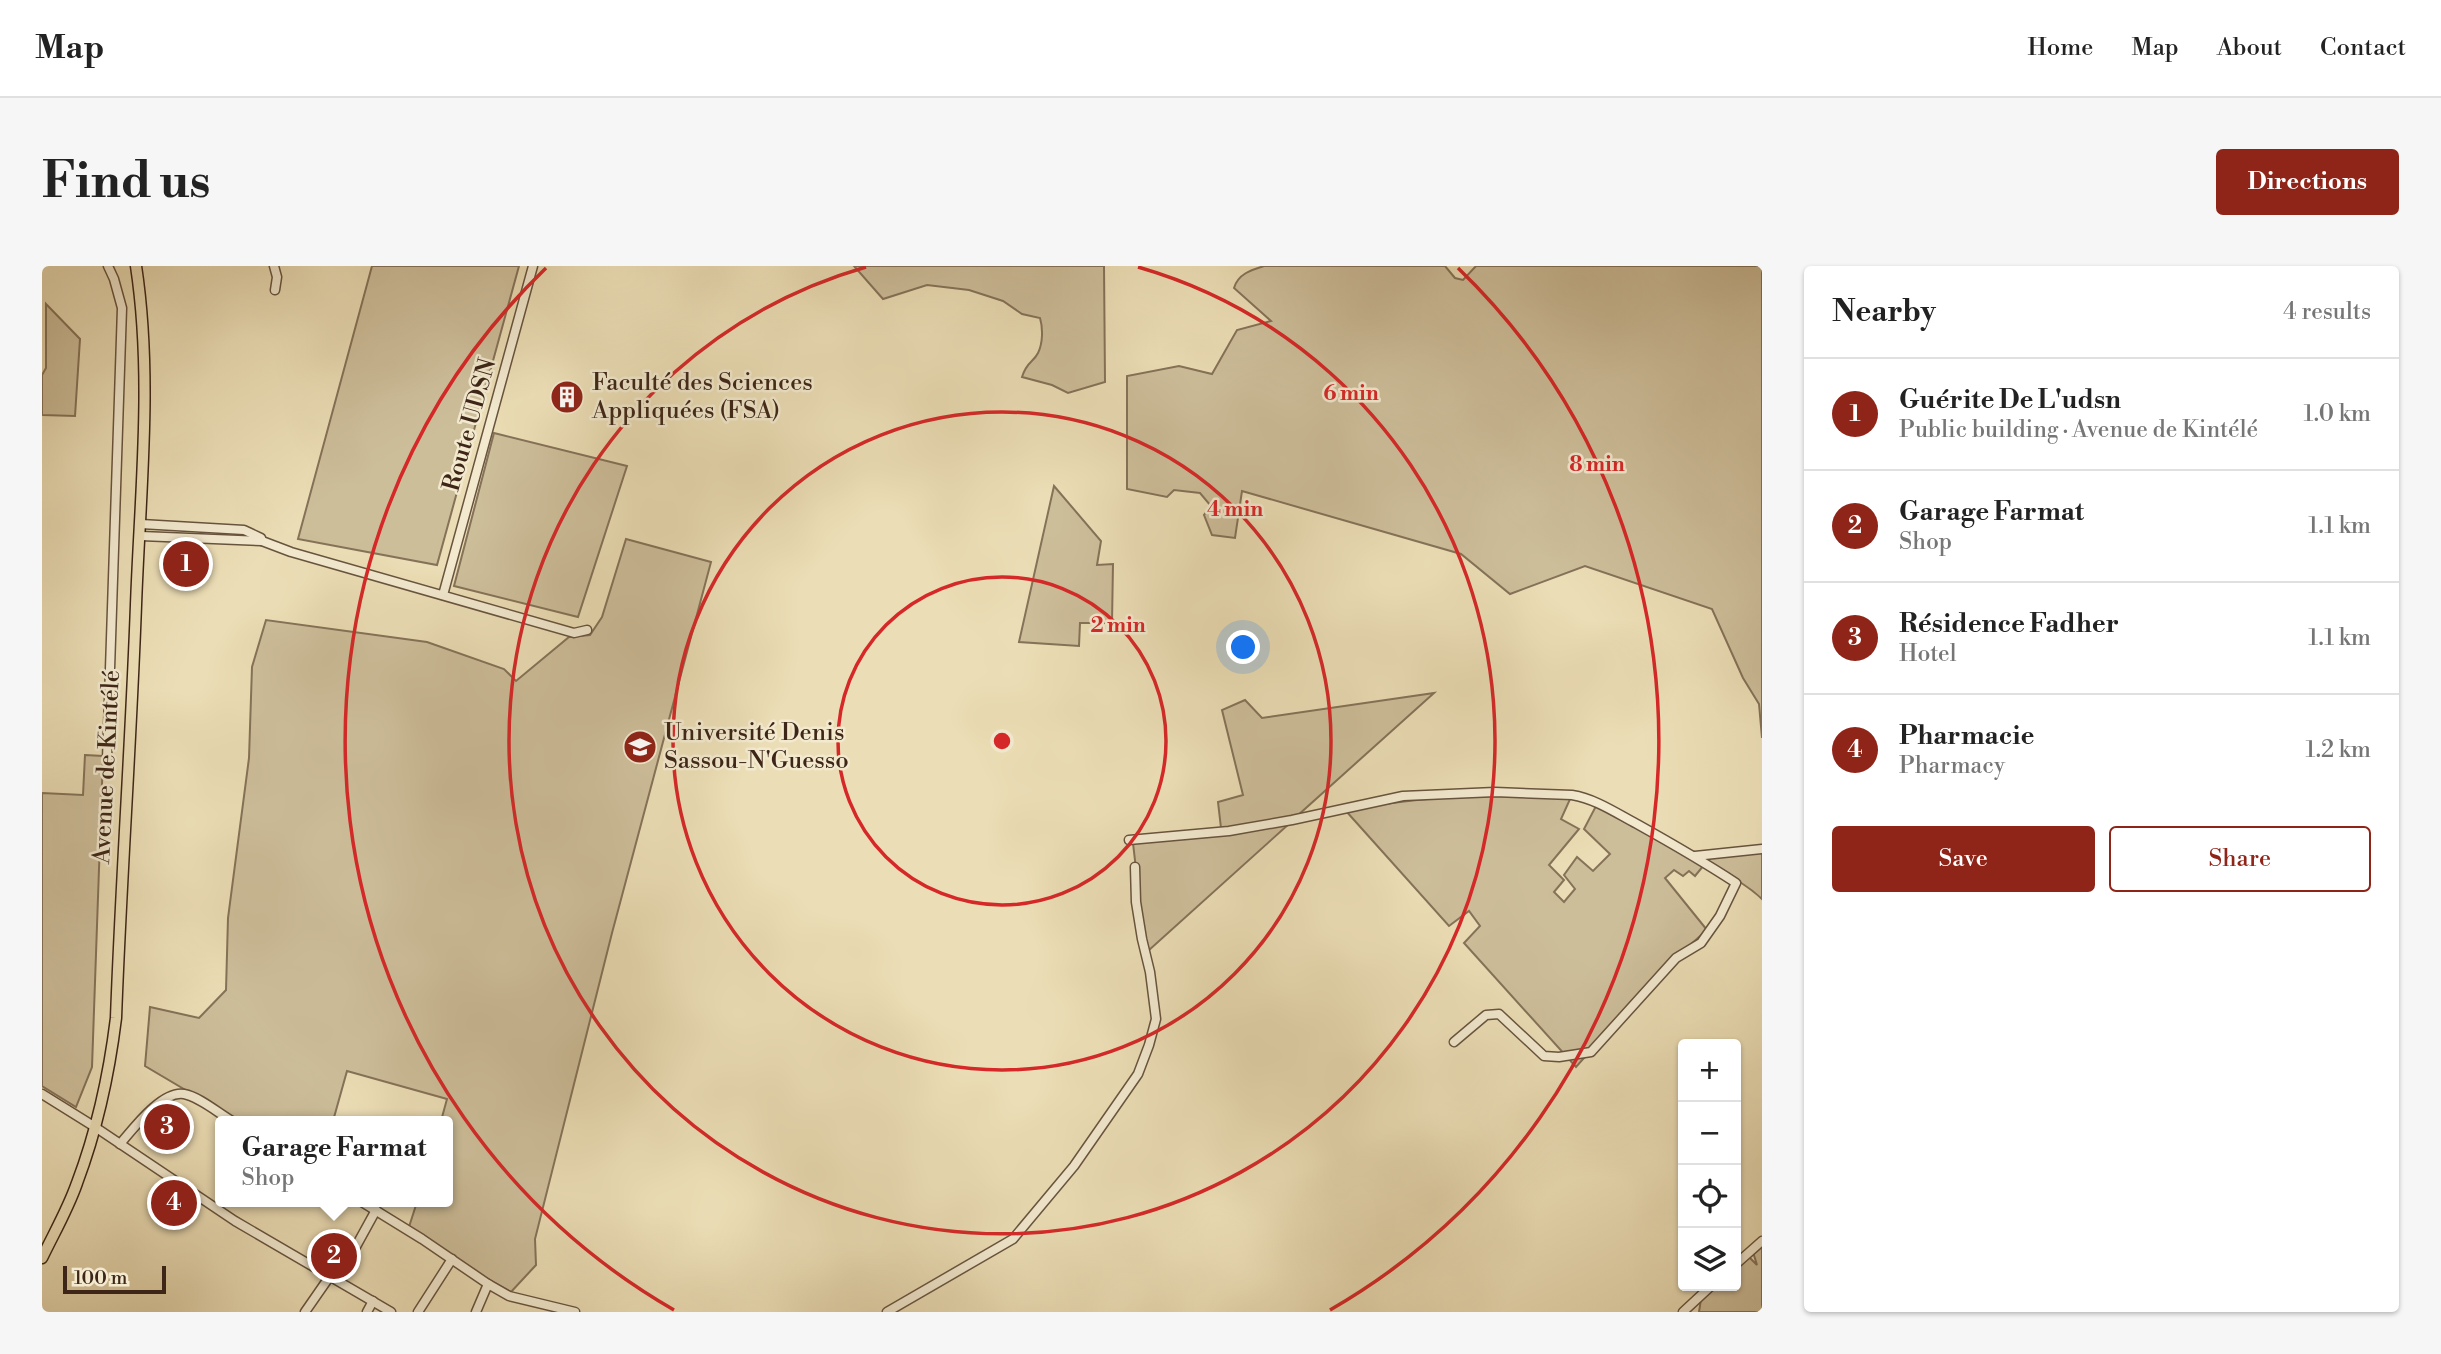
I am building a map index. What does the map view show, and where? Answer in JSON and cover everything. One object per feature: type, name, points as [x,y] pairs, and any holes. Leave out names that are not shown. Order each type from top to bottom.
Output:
[{"type":"main road","name":"Avenue de Kintélé","points":[[42,1258],[46,1238],[77,1184],[95,1127],[110,1064],[116,1018],[145,521],[144,350],[136,266]]},
{"type":"street","points":[[107,759],[122,308],[108,266]]},
{"type":"street","points":[[274,266],[277,277],[275,290]]},
{"type":"street","name":"Route UDSN","points":[[443,595],[533,266]]},
{"type":"street","points":[[145,521],[244,530],[262,541]]},
{"type":"street","points":[[144,539],[262,541],[290,552],[574,632],[587,630]]},
{"type":"street","points":[[1129,841],[1229,831],[1403,796],[1508,793],[1583,797],[1695,856],[1736,883],[1700,943],[1676,958],[1591,1052],[1559,1057],[1544,1056],[1499,1014],[1486,1015],[1454,1042]]},
{"type":"street","points":[[1695,856],[1762,849]]},
{"type":"street","points":[[887,1312],[1013,1239],[1074,1166],[1138,1074],[1156,1019],[1136,902],[1135,867]]},
{"type":"street","points":[[120,1144],[161,1101],[176,1093],[187,1094],[224,1116]]},
{"type":"street","points":[[42,1094],[235,1221],[391,1312]]},
{"type":"street","points":[[371,1207],[509,1296],[575,1312]]},
{"type":"street","points":[[305,1312],[330,1276],[354,1250],[376,1210]]},
{"type":"street","points":[[1741,1260],[1762,1241]]},
{"type":"street","points":[[418,1312],[452,1259]]},
{"type":"street","points":[[476,1312],[488,1284]]},
{"type":"street","points":[[1683,1312],[1706,1291]]},
{"type":"street","points":[[367,1312],[373,1301]]},
{"type":"shaded area","points":[[372,266],[519,266],[437,565],[298,539]]},
{"type":"shaded area","points":[[854,266],[1104,266],[1105,382],[1068,393],[1052,385],[1022,377],[1040,349],[1040,318],[1022,314],[1003,301],[969,290],[927,285],[883,299]]},
{"type":"shaded area","points":[[1264,266],[1445,266],[1455,278],[1463,280],[1476,266],[1762,266],[1762,738],[1759,704],[1743,678],[1712,609],[1585,566],[1510,594],[1461,554],[1242,491],[1235,538],[1212,535],[1204,515],[1211,506],[1200,493],[1174,490],[1167,497],[1127,489],[1127,376],[1179,366],[1212,374],[1237,330],[1271,321],[1234,288],[1242,276]]},
{"type":"shaded area","points":[[46,304],[80,339],[75,416],[42,415],[42,375],[46,368]]},
{"type":"shaded area","points":[[494,433],[627,466],[578,617],[454,586]]},
{"type":"shaded area","points":[[1054,486],[1101,541],[1097,565],[1113,564],[1112,623],[1080,623],[1079,646],[1019,642]]},
{"type":"shaded area","points":[[626,539],[711,562],[612,933],[535,1239],[536,1265],[511,1292],[408,1230],[415,1207],[453,1207],[453,1116],[442,1116],[447,1099],[347,1071],[334,1116],[230,1116],[145,1066],[150,1007],[199,1018],[226,990],[228,918],[249,758],[252,667],[266,620],[427,642],[504,669],[516,681],[569,637],[590,635],[602,617]]},
{"type":"shaded area","points":[[1434,693],[1297,816],[1263,824],[1221,828],[1218,802],[1243,795],[1222,710],[1245,700],[1262,718]]},
{"type":"shaded area","points":[[85,755],[103,756],[92,1067],[76,1107],[42,1086],[42,793],[83,795]]},
{"type":"shaded area","points":[[1486,796],[1571,797],[1561,819],[1579,829],[1549,865],[1564,880],[1554,892],[1564,902],[1575,889],[1564,875],[1577,857],[1593,871],[1610,854],[1584,829],[1596,806],[1704,865],[1695,876],[1689,871],[1683,876],[1674,870],[1665,878],[1707,930],[1664,968],[1576,1067],[1464,943],[1480,926],[1469,911],[1449,926],[1346,811],[1416,800]]},
{"type":"shaded area","points":[[1290,823],[1148,951],[1144,938],[1133,843]]},
{"type":"shaded area","points":[[1762,850],[1762,899],[1739,881],[1696,856]]},
{"type":"shaded area","points":[[1762,1244],[1762,1312],[1699,1312],[1702,1291],[1741,1291],[1741,1259],[1747,1255],[1757,1265],[1753,1252]]},
{"type":"place","name":"Faculté des Sciences Appliquées (FSA)","points":[[567,397]]},
{"type":"place","name":"Guérite De L'udsn","points":[[186,564]]},
{"type":"place","name":"Université Denis Sassou-N'Guesso","points":[[640,747]]},
{"type":"place","name":"Résidence Fadher","points":[[167,1127]]},
{"type":"place","name":"Pharmacie","points":[[174,1203]]},
{"type":"place","name":"Garage Farmat","points":[[334,1256]]}]
